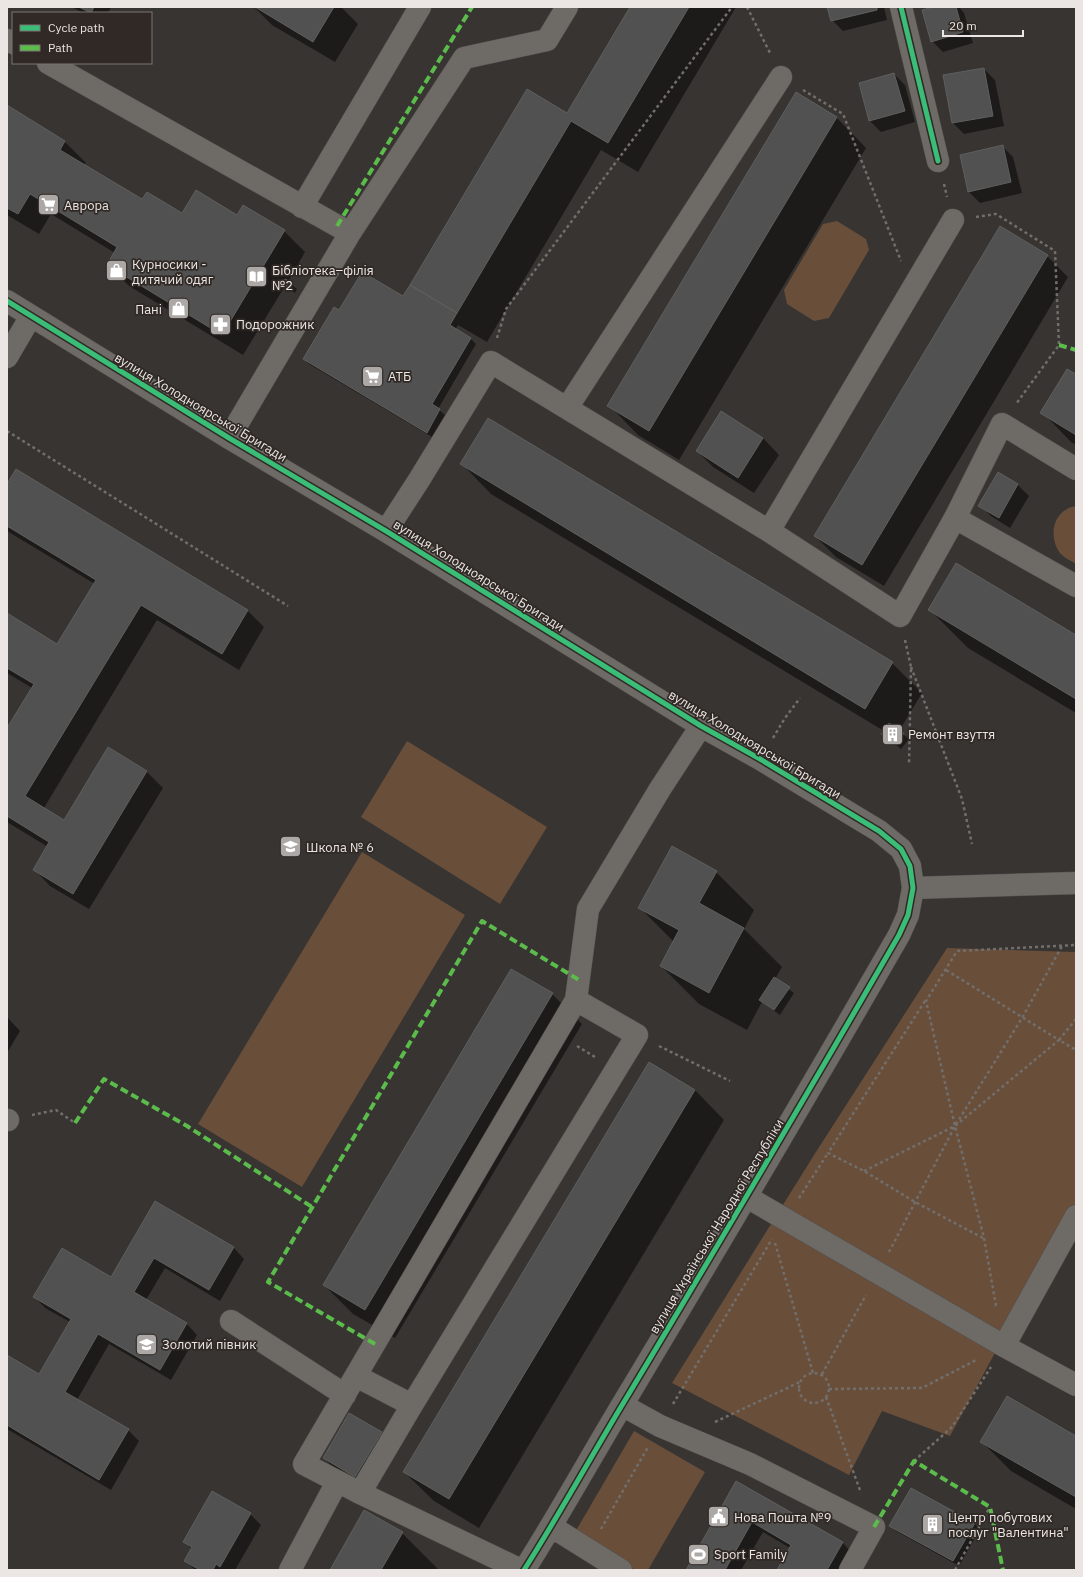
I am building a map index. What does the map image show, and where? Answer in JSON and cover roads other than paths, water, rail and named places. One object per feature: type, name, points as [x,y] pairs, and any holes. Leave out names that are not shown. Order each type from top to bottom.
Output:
[{"type":"street","points":[[302,207],[420,7]]},
{"type":"street","points":[[229,438],[350,233],[464,58],[546,40],[567,7]]},
{"type":"street","points":[[901,7],[938,161]]},
{"type":"street","points":[[50,64],[350,233]]},
{"type":"street","points":[[567,408],[781,77]]},
{"type":"street","points":[[769,531],[953,220]]},
{"type":"street","name":"вулиця Холодноярської Бригади","points":[[7,301],[229,438],[386,531],[701,726],[760,759],[879,831],[901,849],[910,866],[913,888]]},
{"type":"street","points":[[7,357],[31,316]]},
{"type":"street","points":[[386,531],[490,362],[769,531],[900,616],[955,518],[1002,424],[1076,470]]},
{"type":"street","points":[[955,518],[1076,586]]},
{"type":"street","points":[[522,1570],[337,1482],[304,1464],[576,1000],[588,909],[660,789],[701,726]]},
{"type":"street","points":[[913,888],[1076,883]]},
{"type":"street","name":"вулиця Української Народної Республіки","points":[[522,1570],[552,1527],[622,1405],[747,1197],[899,935],[908,914],[913,888]]},
{"type":"street","points":[[360,1493],[638,1034],[576,1000]]},
{"type":"street","points":[[747,1197],[878,1274],[1076,1385]]},
{"type":"street","points":[[1004,1346],[1076,1216]]},
{"type":"street","points":[[231,1321],[350,1386],[412,1406]]},
{"type":"street","points":[[622,1405],[660,1426],[750,1464],[874,1527],[850,1570]]},
{"type":"street","points":[[290,1570],[337,1482]]},
{"type":"street","points":[[552,1527],[588,1551],[621,1570]]},
{"type":"place","name":"Аврора","points":[[48,205]]},
{"type":"place","name":"Курносики - дитячий одяг","points":[[117,271]]},
{"type":"place","name":"Бібліотека–філія №2","points":[[256,277]]},
{"type":"place","name":"Пані","points":[[178,309]]},
{"type":"place","name":"Подорожник","points":[[221,324]]},
{"type":"place","name":"АТБ","points":[[373,376]]},
{"type":"place","name":"Ремонт взуття","points":[[892,734]]},
{"type":"place","name":"Школа № 6","points":[[291,847]]},
{"type":"place","name":"Золотий півник","points":[[146,1344]]},
{"type":"place","name":"Нова Пошта №9","points":[[718,1517]]},
{"type":"place","name":"Центр побутових послуг \"Валентина\"","points":[[932,1524]]},
{"type":"place","name":"Sport Family","points":[[698,1554]]}]
